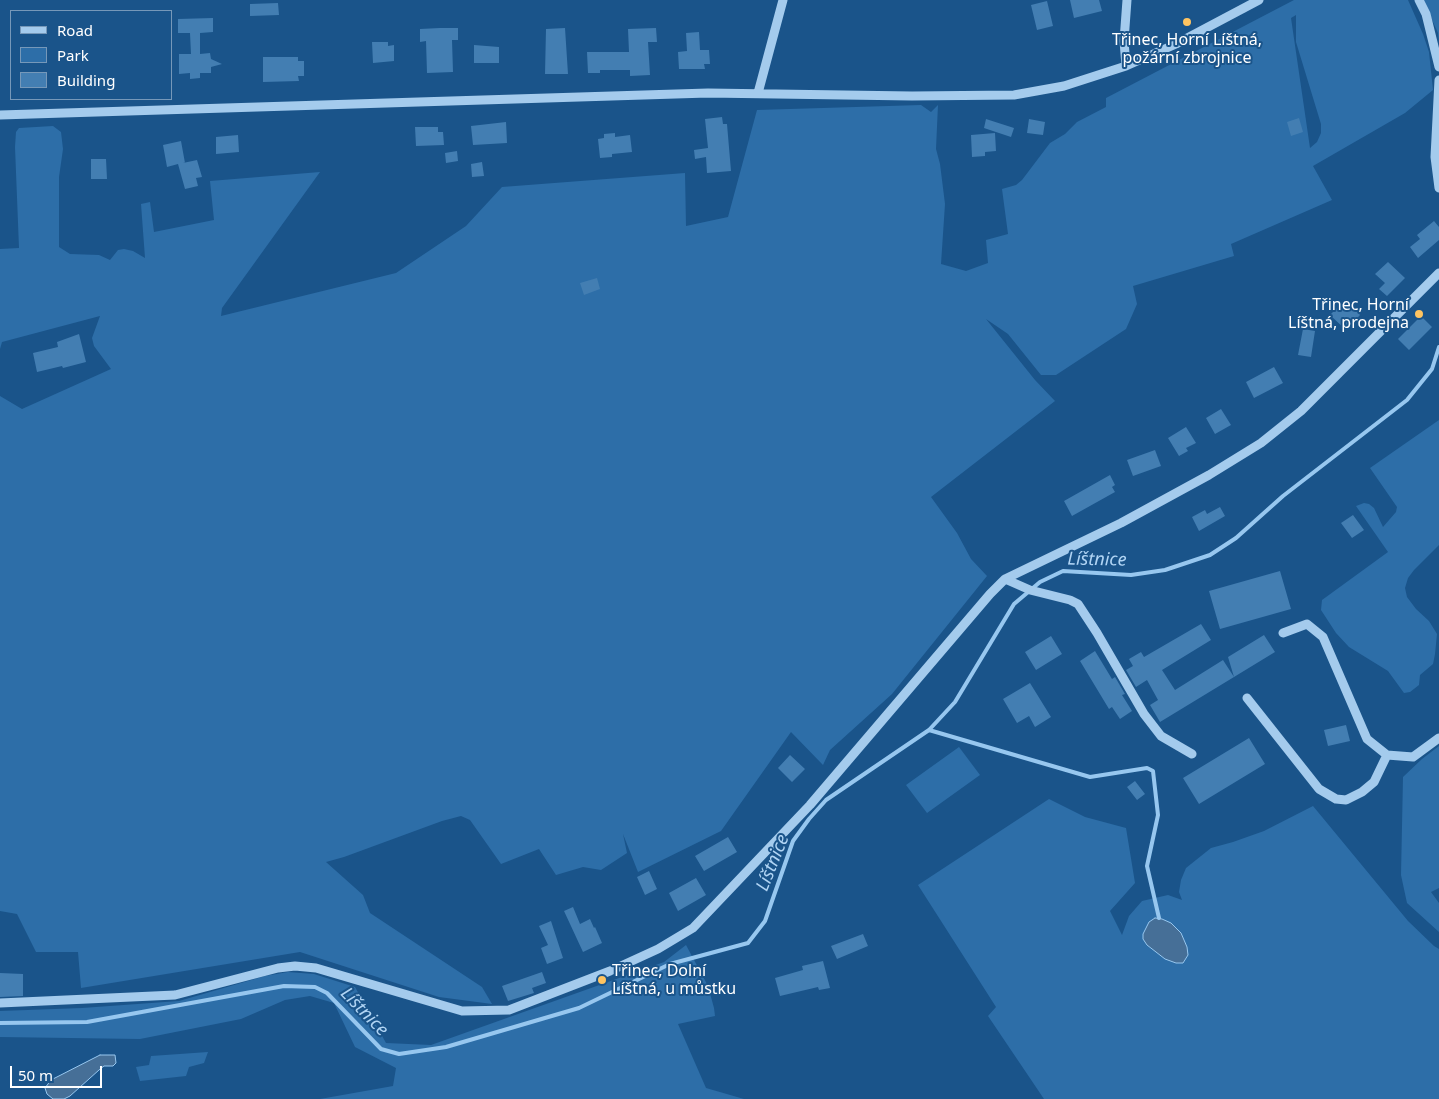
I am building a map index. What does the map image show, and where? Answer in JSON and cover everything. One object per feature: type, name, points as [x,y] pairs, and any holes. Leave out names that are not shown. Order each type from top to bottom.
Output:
[{"type":"street","points":[[758,93],[783,0]]},
{"type":"street","points":[[1126,66],[1124,41],[1127,0]]},
{"type":"street","points":[[0,115],[708,93],[912,96],[1014,95],[1064,86],[1126,66],[1176,44],[1258,0]]},
{"type":"street","points":[[1419,0],[1426,14],[1439,66]]},
{"type":"street","points":[[1439,80],[1436,157],[1439,188]]},
{"type":"street","points":[[0,1003],[175,995],[278,968],[295,966],[316,968],[462,1011],[487,1012],[510,1010],[610,971],[658,949],[693,928],[810,805],[990,594],[1005,579],[1026,567],[1121,523],[1209,475],[1261,443],[1301,411],[1439,273]]},
{"type":"street","points":[[1005,579],[1030,590],[1070,600],[1078,604],[1144,714],[1161,736],[1192,754]]},
{"type":"street","points":[[1282,633],[1307,624],[1323,637],[1366,739],[1387,755],[1413,757],[1439,738]]},
{"type":"street","points":[[1247,698],[1319,789],[1336,799],[1346,800],[1362,792],[1374,782],[1387,755]]},
{"type":"green space","points":[[1294,0],[1408,0],[1429,52],[1433,90],[1405,113],[1313,166],[1332,200],[1231,244],[1234,256],[1133,286],[1137,304],[1126,329],[1056,375],[1041,375],[1008,334],[986,319],[1035,380],[1055,401],[931,497],[957,533],[971,559],[987,576],[892,694],[830,750],[823,765],[791,732],[721,831],[638,872],[623,834],[627,853],[601,870],[583,867],[556,875],[539,849],[501,864],[470,820],[461,816],[326,862],[363,895],[370,913],[482,987],[492,1004],[439,997],[300,952],[81,988],[78,952],[36,952],[17,914],[0,911],[0,396],[22,409],[111,369],[94,346],[92,338],[100,316],[2,342],[0,349],[0,249],[19,248],[15,147],[16,132],[19,128],[53,126],[61,132],[63,149],[59,177],[59,247],[70,254],[99,255],[110,260],[118,250],[124,249],[133,251],[145,258],[141,204],[150,202],[154,232],[214,220],[210,181],[320,172],[222,308],[221,316],[396,273],[466,226],[502,187],[685,173],[686,226],[728,217],[757,110],[921,105],[931,112],[938,105],[936,149],[940,164],[945,204],[941,264],[966,271],[988,263],[986,240],[1008,234],[1002,189],[1016,185],[1022,180],[1050,143],[1065,134],[1077,122],[1106,107],[1106,98]],"holes":[[[1296,15],[1296,42],[1321,124],[1321,133],[1317,142],[1310,148],[1291,18]]]},
{"type":"green space","points":[[1423,0],[1439,0],[1439,42],[1438,33]]},
{"type":"green space","points":[[1439,420],[1439,545],[1414,570],[1408,578],[1405,588],[1407,597],[1429,621],[1437,634],[1435,654],[1433,664],[1420,675],[1419,685],[1410,692],[1404,693],[1388,671],[1349,647],[1336,633],[1321,610],[1322,600],[1388,552],[1356,506],[1364,503],[1369,504],[1374,508],[1383,527],[1396,512],[1397,507],[1370,468]]},
{"type":"green space","points":[[1439,746],[1439,888],[1431,892],[1439,903],[1439,932],[1407,903],[1401,875],[1403,777]]},
{"type":"green space","points":[[959,747],[980,775],[927,813],[906,785]]},
{"type":"green space","points":[[1049,799],[1085,817],[1126,828],[1135,883],[1110,911],[1122,935],[1129,916],[1142,901],[1168,895],[1182,900],[1179,892],[1186,868],[1211,848],[1264,831],[1313,806],[1408,921],[1439,949],[1439,1099],[1044,1099],[988,1016],[996,1007],[918,885]]},
{"type":"green space","points":[[686,945],[708,986],[715,1016],[678,1024],[706,1088],[744,1099],[320,1099],[393,1086],[396,1068],[355,1047],[334,1003],[310,996],[285,1000],[241,1019],[140,1039],[0,1037],[0,1011],[82,1008],[179,1001],[265,976],[288,972],[314,974],[355,987],[386,1043],[431,1045],[664,962]]},
{"type":"green space","points":[[208,1052],[204,1063],[189,1067],[186,1076],[140,1081],[136,1067],[149,1065],[151,1056]]},
{"type":"shaded area","points":[[1155,918],[1171,923],[1181,933],[1188,955],[1183,963],[1176,963],[1165,959],[1147,945],[1143,939],[1143,934],[1149,922]]},
{"type":"shaded area","points":[[100,1055],[115,1055],[116,1063],[113,1066],[104,1066],[70,1096],[64,1099],[53,1099],[47,1094],[45,1088],[51,1080]]},
{"type":"building","points":[[1070,0],[1099,0],[1102,11],[1074,18]]},
{"type":"building","points":[[1047,1],[1053,26],[1037,30],[1031,5]]},
{"type":"building","points":[[278,3],[279,15],[250,16],[250,4]]},
{"type":"building","points":[[213,18],[213,32],[200,33],[200,54],[210,53],[211,59],[222,64],[211,67],[211,73],[200,73],[200,78],[190,79],[190,73],[179,74],[179,54],[191,54],[190,33],[178,33],[178,19]]},
{"type":"building","points":[[458,28],[458,40],[452,40],[453,72],[427,73],[426,41],[420,42],[420,29]]},
{"type":"building","points":[[565,28],[568,74],[545,74],[546,29]]},
{"type":"building","points":[[656,28],[657,42],[648,42],[650,75],[630,76],[630,70],[600,70],[600,73],[588,73],[587,52],[629,52],[628,29]]},
{"type":"building","points":[[699,32],[700,50],[709,50],[710,64],[704,64],[705,69],[679,69],[678,52],[687,51],[686,33]]},
{"type":"building","points":[[372,42],[388,42],[388,46],[394,45],[394,61],[373,63]]},
{"type":"building","points":[[474,45],[499,47],[499,63],[474,63]]},
{"type":"building","points":[[263,57],[298,57],[298,61],[304,61],[304,76],[298,76],[299,81],[263,82]]},
{"type":"building","points":[[722,117],[723,124],[727,124],[731,171],[707,173],[706,157],[695,159],[694,150],[708,148],[705,119]]},
{"type":"building","points":[[1299,118],[1303,132],[1291,136],[1287,122]]},
{"type":"building","points":[[986,119],[1014,128],[1011,137],[984,128]]},
{"type":"building","points":[[1029,119],[1045,122],[1043,135],[1027,133]]},
{"type":"building","points":[[506,122],[507,143],[473,145],[471,126]]},
{"type":"building","points":[[415,127],[438,127],[438,132],[443,132],[444,145],[416,146]]},
{"type":"building","points":[[615,133],[615,137],[630,135],[632,152],[612,154],[612,157],[600,158],[598,139],[604,138],[604,134]]},
{"type":"building","points":[[995,133],[996,151],[985,152],[985,156],[972,157],[971,135]]},
{"type":"building","points":[[238,135],[239,152],[216,154],[216,137]]},
{"type":"building","points":[[181,141],[185,163],[197,160],[202,177],[196,178],[198,186],[185,189],[178,164],[167,167],[163,145]]},
{"type":"building","points":[[457,151],[458,161],[446,163],[445,153]]},
{"type":"building","points":[[91,159],[106,159],[107,179],[91,179]]},
{"type":"building","points":[[482,162],[484,176],[472,177],[471,164]]},
{"type":"building","points":[[1434,221],[1439,227],[1439,240],[1418,258],[1410,247],[1420,239],[1417,235]]},
{"type":"building","points":[[1388,262],[1405,278],[1387,296],[1379,289],[1385,283],[1375,274]]},
{"type":"building","points":[[597,278],[600,289],[584,295],[580,283]]},
{"type":"building","points":[[1346,299],[1360,315],[1346,330],[1330,315]]},
{"type":"building","points":[[1421,316],[1432,327],[1409,350],[1398,339]]},
{"type":"building","points":[[1303,329],[1315,331],[1311,357],[1298,355]]},
{"type":"building","points":[[79,334],[86,362],[37,372],[33,353],[58,347],[57,342]]},
{"type":"building","points":[[1274,367],[1283,383],[1254,398],[1246,382]]},
{"type":"building","points":[[1221,409],[1231,425],[1215,434],[1206,418]]},
{"type":"building","points":[[1186,427],[1196,443],[1186,448],[1188,451],[1179,456],[1168,438]]},
{"type":"building","points":[[1155,450],[1161,466],[1133,476],[1127,460]]},
{"type":"building","points":[[1110,475],[1115,485],[1112,487],[1115,492],[1072,516],[1064,501]]},
{"type":"building","points":[[1220,507],[1225,516],[1199,531],[1192,517],[1205,510],[1207,514]]},
{"type":"building","points":[[1353,515],[1364,530],[1352,538],[1341,523]]},
{"type":"building","points":[[1280,571],[1291,609],[1220,629],[1209,591]]},
{"type":"building","points":[[1201,624],[1211,640],[1162,670],[1175,690],[1223,660],[1234,677],[1160,722],[1150,705],[1158,700],[1147,680],[1136,687],[1126,670],[1133,666],[1129,659],[1141,652],[1144,657]]},
{"type":"building","points":[[1264,635],[1275,652],[1234,677],[1228,657]]},
{"type":"building","points":[[1051,636],[1062,654],[1036,670],[1025,652]]},
{"type":"building","points":[[1095,651],[1112,679],[1115,677],[1125,694],[1122,695],[1132,711],[1120,719],[1112,707],[1109,709],[1080,661]]},
{"type":"building","points":[[1030,683],[1051,717],[1035,727],[1029,716],[1017,723],[1003,699]]},
{"type":"building","points":[[1346,725],[1350,741],[1328,746],[1324,730]]},
{"type":"building","points":[[1249,738],[1265,764],[1199,804],[1183,778]]},
{"type":"building","points":[[790,755],[805,769],[792,782],[778,768]]},
{"type":"building","points":[[1135,781],[1145,794],[1137,800],[1127,787]]},
{"type":"building","points":[[728,837],[737,852],[704,871],[695,856]]},
{"type":"building","points":[[649,871],[657,889],[645,895],[637,877]]},
{"type":"building","points":[[696,878],[706,895],[678,911],[669,893]]},
{"type":"building","points":[[573,907],[580,924],[590,919],[602,943],[583,952],[564,911]]},
{"type":"building","points":[[551,921],[563,958],[547,964],[541,948],[548,945],[539,926]]},
{"type":"building","points":[[863,934],[868,946],[837,959],[831,946]]},
{"type":"building","points":[[823,961],[830,988],[819,990],[818,987],[780,996],[775,978],[803,970],[802,966]]},
{"type":"building","points":[[542,972],[546,983],[532,988],[534,993],[508,1001],[502,986]]},
{"type":"building","points":[[0,973],[23,974],[23,996],[0,997]]},
{"type":"waterway","name":"Líštnice","points":[[0,1023],[87,1022],[284,986],[315,987],[327,993],[381,1049],[399,1054],[446,1047],[579,1008],[670,964],[748,943],[765,921],[793,841],[809,819],[826,800],[929,730],[955,702],[1014,604],[1040,582],[1063,571],[1131,575],[1165,570],[1210,555],[1236,538],[1283,496],[1407,400],[1432,369],[1439,347]]},
{"type":"waterway","points":[[929,730],[1090,777],[1147,768],[1153,771],[1158,815],[1147,866],[1159,918]]},
{"type":"place","name":"Třinec, Horní Líštná, požární zbrojnice","points":[[1187,22]]},
{"type":"place","name":"Třinec, Horní Líštná, prodejna","points":[[1419,314]]},
{"type":"place","name":"Třinec, Dolní Líštná, u můstku","points":[[602,980]]}]
